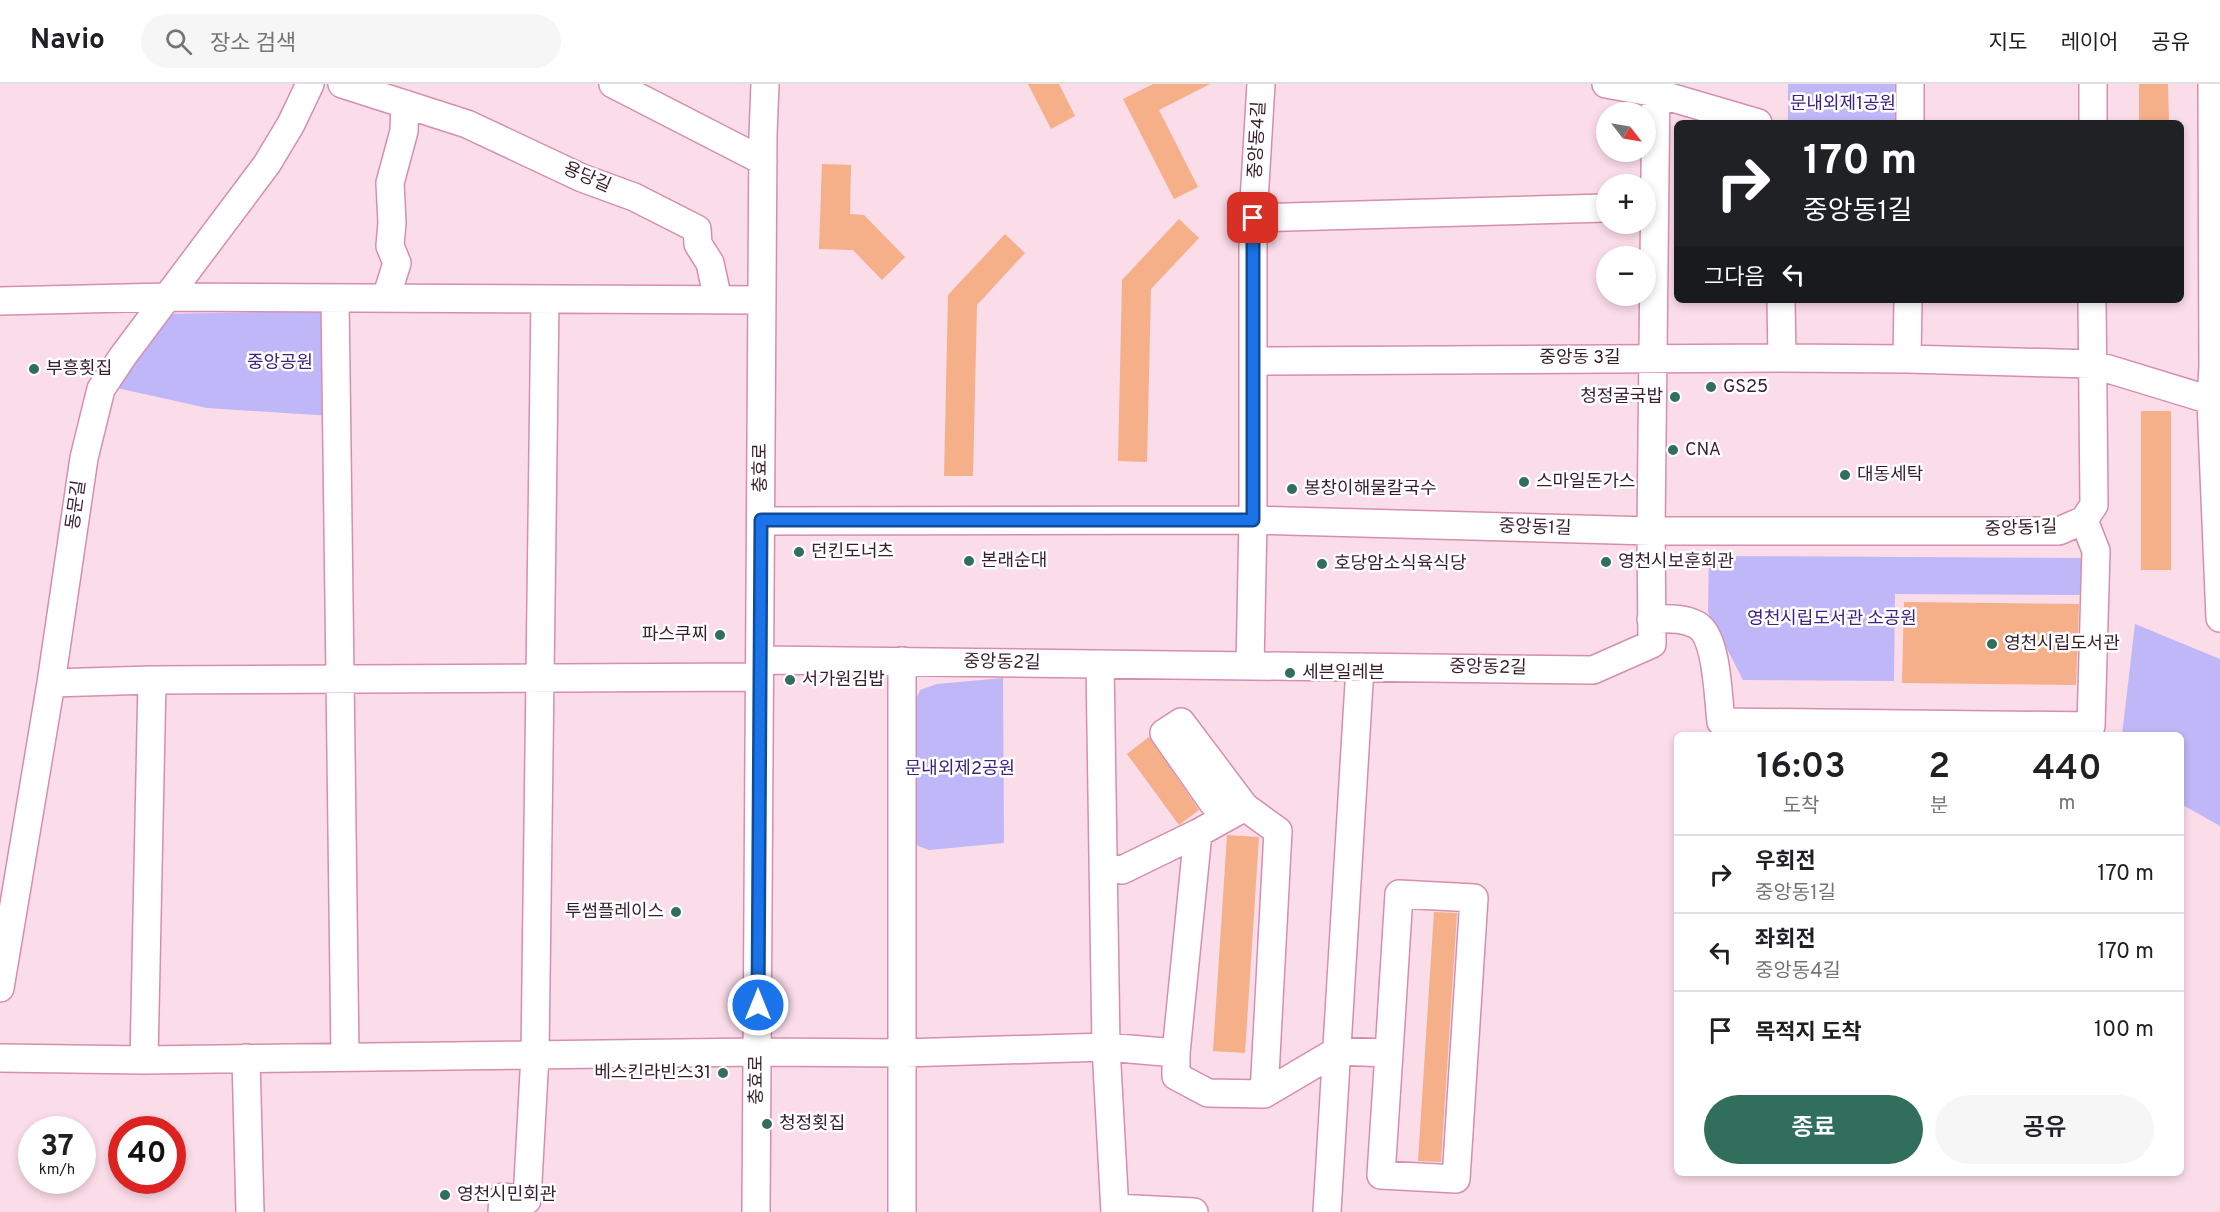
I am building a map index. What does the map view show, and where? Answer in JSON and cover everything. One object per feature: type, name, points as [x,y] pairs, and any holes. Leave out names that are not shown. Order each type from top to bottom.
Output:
[{"type":"street","name":"동문길","points":[[0,988],[51,683],[84,458],[101,389],[267,164],[291,124],[310,84]]},
{"type":"street","name":"용당길","points":[[342,84],[467,124],[582,178],[634,197],[697,229],[698,244],[710,263],[718,300]]},
{"type":"street","points":[[613,84],[763,161]]},
{"type":"street","name":"충효로","points":[[756,1212],[765,84]]},
{"type":"street","name":"중앙동4길","points":[[1250,666],[1253,520],[1253,218],[1261,84]]},
{"type":"street","points":[[1606,84],[1656,88],[1749,120]]},
{"type":"street","points":[[1910,84],[1910,120]]},
{"type":"street","points":[[2093,84],[2093,120]]},
{"type":"street","points":[[2212,84],[2220,618]]},
{"type":"street","name":"중앙동2길","points":[[1651,174],[1656,88]]},
{"type":"street","points":[[386,298],[397,263],[390,246],[392,223],[390,183],[404,131],[405,104]]},
{"type":"street","points":[[1253,218],[1596,208]]},
{"type":"street","name":"중앙동2길","points":[[51,683],[152,680],[539,678],[902,661],[1593,670],[1652,644],[1653,358],[1650,234]]},
{"type":"street","points":[[0,301],[167,297],[762,300]]},
{"type":"street","points":[[335,298],[342,679],[345,1057]]},
{"type":"street","points":[[502,1212],[503,1197],[526,1200],[535,1055],[544,299]]},
{"type":"street","points":[[1781,303],[1782,358]]},
{"type":"street","points":[[1907,358],[1908,303]]},
{"type":"street","points":[[1651,619],[1681,618],[1699,626],[1707,637],[1715,661],[1720,722],[2091,726],[2096,551],[2084,520],[2094,506],[2092,303]]},
{"type":"street","name":"중앙동 3길","points":[[1253,361],[1907,358],[2092,364],[2216,402]]},
{"type":"street","name":"중앙동1길","points":[[761,520],[1253,520],[1651,531],[2059,531],[2084,520]]},
{"type":"street","points":[[902,661],[903,1212]]},
{"type":"street","points":[[1100,664],[1106,1047],[1115,1210],[1194,1212]]},
{"type":"street","points":[[1327,1212],[1360,667]]},
{"type":"street","points":[[144,1060],[152,680]]},
{"type":"street","points":[[1213,803],[1164,733],[1181,722],[1245,807],[1278,831],[1264,1094]]},
{"type":"street","points":[[1103,867],[1122,870],[1245,807]]},
{"type":"street","points":[[1198,833],[1176,1053],[1176,1076],[1208,1093],[1264,1094],[1337,1051],[1389,1053]]},
{"type":"street","points":[[1399,894],[1474,898],[1456,1179],[1381,1175],[1389,1053],[1399,894]]},
{"type":"street","points":[[0,1058],[144,1060],[757,1052],[903,1053],[1106,1047],[1176,1053]]},
{"type":"street","points":[[246,1059],[250,1212]]},
{"type":"green space","name":"문내외제1공원","points":[[1788,84],[1898,84],[1898,120],[1788,120]]},
{"type":"green space","name":"중앙공원","points":[[330,311],[332,416],[207,408],[108,386],[158,314]]},
{"type":"green space","name":"영천시립도서관 소공원","points":[[1709,556],[2088,558],[2087,595],[1895,594],[1894,681],[1743,680],[1708,612]]},
{"type":"green space","points":[[2135,624],[2220,659],[2220,826],[2184,806],[2184,732],[2122,732]]},
{"type":"green space","name":"문내외제2공원","points":[[1003,678],[1004,843],[929,850],[918,846],[915,842],[917,697],[920,690],[937,684]]},
{"type":"building","points":[[1028,84],[1059,84],[1075,116],[1051,129]]},
{"type":"building","points":[[1153,84],[1210,84],[1159,110],[1198,187],[1174,199],[1123,99]]},
{"type":"building","points":[[2139,84],[2168,84],[2169,120],[2139,120]]},
{"type":"building","points":[[822,164],[851,165],[850,214],[864,215],[905,257],[882,280],[853,250],[819,249]]},
{"type":"building","points":[[1179,219],[1199,238],[1151,289],[1147,462],[1118,461],[1122,280]]},
{"type":"building","points":[[1005,234],[1025,253],[977,305],[973,476],[944,476],[948,295]]},
{"type":"building","points":[[2141,411],[2171,411],[2171,570],[2141,570]]},
{"type":"building","name":"영천시립도서관","points":[[1904,602],[2079,604],[2076,685],[1902,683]]},
{"type":"building","points":[[1149,737],[1199,810],[1179,825],[1127,754]]},
{"type":"building","points":[[1227,835],[1259,837],[1245,1053],[1213,1051]]},
{"type":"building","points":[[1434,912],[1457,913],[1441,1162],[1418,1161]]},
{"type":"place","name":"부흥횟집","points":[[34,369]]},
{"type":"place","name":"GS25","points":[[1711,387]]},
{"type":"place","name":"청정굴국밥","points":[[1675,397]]},
{"type":"place","name":"CNA","points":[[1673,450]]},
{"type":"place","name":"대동세탁","points":[[1845,475]]},
{"type":"place","name":"스마일돈가스","points":[[1524,482]]},
{"type":"place","name":"봉창이해물칼국수","points":[[1292,489]]},
{"type":"place","name":"던킨도너츠","points":[[799,552]]},
{"type":"place","name":"본래순대","points":[[969,561]]},
{"type":"place","name":"영천시보훈회관","points":[[1606,562]]},
{"type":"place","name":"호당암소식육식당","points":[[1322,564]]},
{"type":"place","name":"파스쿠찌","points":[[720,635]]},
{"type":"place","name":"영천시립도서관","points":[[1992,644]]},
{"type":"place","name":"세븐일레븐","points":[[1290,673]]},
{"type":"place","name":"서가원김밥","points":[[790,680]]},
{"type":"place","name":"투썸플레이스","points":[[676,912]]},
{"type":"place","name":"베스킨라빈스31","points":[[723,1073]]},
{"type":"place","name":"청정횟집","points":[[767,1124]]},
{"type":"place","name":"영천시민회관","points":[[445,1195]]},
{"type":"route","points":[[758,1005],[761,520],[1253,520],[1253,218]]}]
